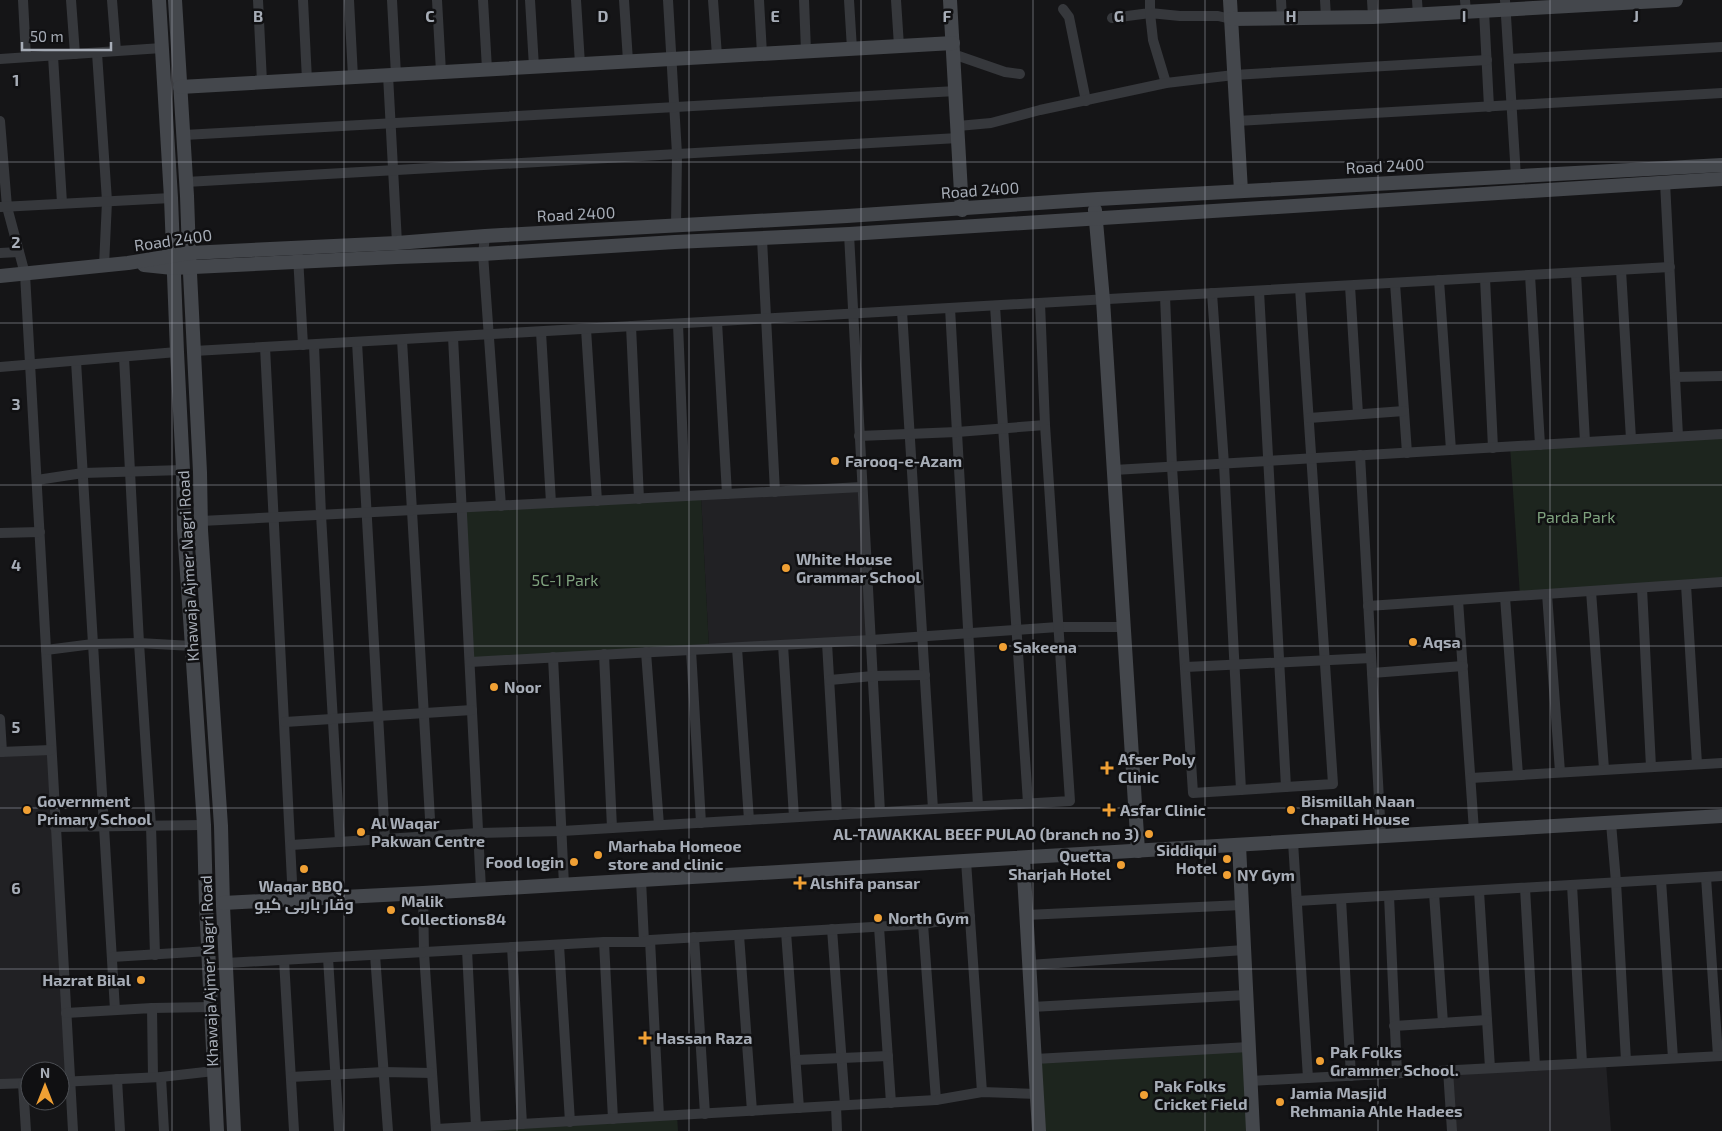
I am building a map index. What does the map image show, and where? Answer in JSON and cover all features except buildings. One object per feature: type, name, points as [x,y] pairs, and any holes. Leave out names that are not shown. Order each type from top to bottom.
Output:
[{"type":"street","points":[[23,0],[26,58]]},
{"type":"street","points":[[71,0],[75,54]]},
{"type":"street","points":[[112,0],[116,51]]},
{"type":"street","name":"Khawaja Ajmer Nagri Road","points":[[159,0],[171,198],[184,528],[204,825],[217,1131]]},
{"type":"street","name":"Khawaja Ajmer Nagri Road","points":[[175,0],[184,135],[201,521],[222,858],[234,1131]]},
{"type":"street","points":[[258,0],[262,82]]},
{"type":"street","points":[[303,0],[307,80]]},
{"type":"street","points":[[348,0],[353,77]]},
{"type":"street","points":[[392,0],[390,123],[397,243]]},
{"type":"street","points":[[437,0],[442,72]]},
{"type":"street","points":[[483,0],[487,69]]},
{"type":"street","points":[[530,0],[534,67]]},
{"type":"street","points":[[576,0],[580,64]]},
{"type":"street","points":[[624,0],[628,61]]},
{"type":"street","points":[[668,0],[677,154],[676,226]]},
{"type":"street","points":[[714,0],[717,56]]},
{"type":"street","points":[[759,0],[762,54]]},
{"type":"street","points":[[804,0],[806,51]]},
{"type":"street","points":[[849,0],[852,49]]},
{"type":"street","points":[[896,0],[899,46]]},
{"type":"street","points":[[950,0],[962,210]]},
{"type":"street","points":[[1150,0],[1153,40],[1166,83]]},
{"type":"street","points":[[1230,0],[1241,191]]},
{"type":"street","points":[[1281,0],[1282,19]]},
{"type":"street","points":[[1325,0],[1326,17]]},
{"type":"street","points":[[1372,0],[1373,17]]},
{"type":"street","points":[[1417,0],[1418,15]]},
{"type":"street","points":[[1112,18],[1150,13],[1180,16],[1218,16],[1231,19],[1373,17],[1418,15],[1466,6],[1484,11],[1506,5],[1676,0]]},
{"type":"street","points":[[1506,5],[1516,177]]},
{"type":"street","points":[[1063,9],[1069,17],[1086,101]]},
{"type":"street","points":[[1484,11],[1489,106]]},
{"type":"street","points":[[180,87],[899,46],[953,48],[1005,72],[1020,74]]},
{"type":"street","points":[[1509,59],[1722,47]]},
{"type":"street","points":[[0,59],[162,48]]},
{"type":"street","points":[[97,52],[107,201],[104,266]]},
{"type":"street","points":[[53,56],[62,204]]},
{"type":"street","points":[[186,182],[677,154],[958,132],[1040,110],[1166,83],[1234,75],[1487,60]]},
{"type":"street","points":[[184,135],[956,91]]},
{"type":"street","points":[[1236,121],[1722,93]]},
{"type":"street","points":[[0,121],[3,207],[25,274],[66,1013],[65,1061]]},
{"type":"street","name":"Road 2400","points":[[0,276],[128,263],[189,260],[298,247],[397,243],[485,236],[962,210],[1093,199],[1722,165]]},
{"type":"street","name":"Road 2400","points":[[189,260],[298,261],[483,254],[675,242],[849,234],[1722,179]]},
{"type":"street","points":[[1665,182],[1678,436]]},
{"type":"street","points":[[3,207],[171,198]]},
{"type":"street","points":[[1093,199],[1104,300],[1138,851]]},
{"type":"street","points":[[849,234],[880,812]]},
{"type":"street","points":[[485,236],[483,254],[501,506]]},
{"type":"street","points":[[762,239],[775,492]]},
{"type":"street","points":[[298,247],[303,345]]},
{"type":"street","points":[[0,253],[19,252]]},
{"type":"street","points":[[194,351],[1670,267]]},
{"type":"street","points":[[1621,270],[1631,439]]},
{"type":"street","points":[[1576,273],[1585,442]]},
{"type":"street","points":[[1530,275],[1540,445]]},
{"type":"street","points":[[1485,278],[1493,448]]},
{"type":"street","points":[[1440,280],[1451,450]]},
{"type":"street","points":[[1394,283],[1407,453]]},
{"type":"street","points":[[1350,286],[1358,414]]},
{"type":"street","points":[[1165,296],[1172,467],[1193,793],[1333,784],[1300,288]]},
{"type":"street","points":[[1259,291],[1286,787]]},
{"type":"street","points":[[1212,294],[1224,464],[1241,790]]},
{"type":"street","points":[[291,845],[479,833],[658,826],[1070,801],[1045,425],[1040,303]]},
{"type":"street","points":[[995,306],[1028,803]]},
{"type":"street","points":[[950,308],[978,806]]},
{"type":"street","points":[[902,311],[933,809]]},
{"type":"street","points":[[717,322],[727,494]]},
{"type":"street","points":[[678,324],[685,496]]},
{"type":"street","points":[[631,326],[639,499]]},
{"type":"street","points":[[586,329],[597,501]]},
{"type":"street","points":[[541,332],[551,503]]},
{"type":"street","points":[[453,337],[482,890]]},
{"type":"street","points":[[402,340],[431,836]]},
{"type":"street","points":[[357,342],[385,839]]},
{"type":"street","points":[[314,344],[321,515],[340,842]]},
{"type":"street","points":[[266,347],[293,901]]},
{"type":"street","points":[[0,366],[177,352]]},
{"type":"street","points":[[124,357],[139,643],[152,826],[155,955]]},
{"type":"street","points":[[76,361],[115,1010]]},
{"type":"street","points":[[1675,377],[1722,376]]},
{"type":"street","points":[[1308,418],[1404,411]]},
{"type":"street","points":[[859,436],[957,432],[1045,425]]},
{"type":"street","points":[[1114,470],[1722,434]]},
{"type":"street","points":[[1360,456],[1381,836]]},
{"type":"street","points":[[37,480],[83,473],[183,470]]},
{"type":"street","points":[[183,486],[200,484]]},
{"type":"street","points":[[201,521],[862,487]]},
{"type":"street","points":[[0,533],[40,532]]},
{"type":"street","points":[[1368,606],[1722,582]]},
{"type":"street","points":[[1686,585],[1698,764]]},
{"type":"street","points":[[1642,588],[1651,767]]},
{"type":"street","points":[[1591,591],[1604,769]]},
{"type":"street","points":[[1547,594],[1560,772]]},
{"type":"street","points":[[1505,597],[1518,775]]},
{"type":"street","points":[[1458,600],[1474,831]]},
{"type":"street","points":[[470,662],[827,643],[1058,627],[1124,627]]},
{"type":"street","points":[[46,650],[93,644],[139,643],[192,646]]},
{"type":"street","points":[[827,643],[837,815]]},
{"type":"street","points":[[783,645],[794,817]]},
{"type":"street","points":[[737,648],[749,820]]},
{"type":"street","points":[[691,650],[701,823]]},
{"type":"street","points":[[646,652],[658,826]]},
{"type":"street","points":[[604,654],[612,828]]},
{"type":"street","points":[[553,657],[564,885]]},
{"type":"street","points":[[1186,667],[1371,658]]},
{"type":"street","points":[[1372,673],[1463,666]]},
{"type":"street","points":[[830,680],[873,676],[925,675]]},
{"type":"street","points":[[285,722],[472,710]]},
{"type":"street","points":[[0,719],[1,752],[51,750]]},
{"type":"street","points":[[1470,778],[1722,763]]},
{"type":"street","points":[[223,903],[293,901],[1722,816]]},
{"type":"street","points":[[1611,823],[1626,1061]]},
{"type":"street","points":[[55,827],[204,825]]},
{"type":"street","points":[[1293,842],[1308,1078]]},
{"type":"street","points":[[1238,845],[1253,1131]]},
{"type":"street","points":[[205,860],[222,858]]},
{"type":"street","points":[[1023,858],[1039,1131]]},
{"type":"street","points":[[966,861],[982,1092]]},
{"type":"street","points":[[1297,901],[1722,876]]},
{"type":"street","points":[[1250,1081],[1720,1056],[1706,877]]},
{"type":"street","points":[[641,880],[647,941],[658,1116]]},
{"type":"street","points":[[1661,880],[1673,1058]]},
{"type":"street","points":[[1572,885],[1582,1063]]},
{"type":"street","points":[[1525,888],[1535,1066]]},
{"type":"street","points":[[1479,891],[1490,1068]]},
{"type":"street","points":[[424,893],[424,952],[436,1130],[936,1100],[982,1092],[1037,1094]]},
{"type":"street","points":[[1434,893],[1443,1023]]},
{"type":"street","points":[[1389,896],[1396,1073]]},
{"type":"street","points":[[1341,899],[1350,1076]]},
{"type":"street","points":[[1026,915],[1242,905]]},
{"type":"street","points":[[226,963],[832,930],[923,924],[970,916]]},
{"type":"street","points":[[923,924],[936,1100]]},
{"type":"street","points":[[879,927],[891,1103]]},
{"type":"street","points":[[832,930],[842,1058],[838,1131]]},
{"type":"street","points":[[786,932],[799,1108]]},
{"type":"street","points":[[739,935],[752,1111]]},
{"type":"street","points":[[694,937],[705,1114]]},
{"type":"street","points":[[604,942],[613,1119]]},
{"type":"street","points":[[559,945],[570,1122]]},
{"type":"street","points":[[512,947],[522,1124]]},
{"type":"street","points":[[467,950],[476,1127]]},
{"type":"street","points":[[1029,964],[1244,950]]},
{"type":"street","points":[[112,957],[209,951]]},
{"type":"street","points":[[375,955],[388,1131]]},
{"type":"street","points":[[328,958],[339,1131]]},
{"type":"street","points":[[284,960],[294,1131]]},
{"type":"street","points":[[211,990],[227,989]]},
{"type":"street","points":[[1032,1007],[1246,995]]},
{"type":"street","points":[[66,1013],[152,1008],[211,1008]]},
{"type":"street","points":[[152,1008],[157,1077],[164,1131]]},
{"type":"street","points":[[1394,1026],[1487,1020]]},
{"type":"street","points":[[1035,1059],[1249,1047]]},
{"type":"street","points":[[796,1060],[888,1056]]},
{"type":"street","points":[[1448,1070],[1452,1131]]},
{"type":"street","points":[[70,1082],[157,1077],[214,1071]]},
{"type":"street","points":[[291,1077],[384,1072],[432,1073]]},
{"type":"street","points":[[117,1079],[120,1131]]},
{"type":"street","points":[[0,1084],[20,1083]]},
{"type":"street","points":[[26,1111],[26,1131]]},
{"type":"street","points":[[70,1111],[73,1131]]},
{"type":"shaded area","name":"White House Grammar School","points":[[862,487],[871,640],[709,649],[701,496]]},
{"type":"shaded area","points":[[51,750],[68,1061],[20,1061],[20,1083],[0,1084],[0,752]]},
{"type":"shaded area","points":[[1606,1062],[1611,1131],[1452,1131],[1448,1070]]},
{"type":"green space","name":"Parda Park","points":[[1722,434],[1722,582],[1520,596],[1510,446]]},
{"type":"green space","name":"5C-1 Park","points":[[701,496],[709,649],[470,662],[462,508]]},
{"type":"green space","name":"Pak Folks Cricket Field","points":[[1249,1047],[1253,1131],[1039,1131],[1035,1059]]},
{"type":"green space","points":[[677,1115],[678,1131],[436,1131]]},
{"type":"place","name":"Farooq-e-Azam","points":[[835,461]]},
{"type":"place","name":"White House Grammar School","points":[[786,568]]},
{"type":"place","name":"Aqsa","points":[[1413,642]]},
{"type":"place","name":"Sakeena","points":[[1003,647]]},
{"type":"place","name":"Noor","points":[[494,687]]},
{"type":"place","name":"Afser Poly Clinic","points":[[1107,768]]},
{"type":"place","name":"Government Primary School","points":[[27,810]]},
{"type":"place","name":"Asfar Clinic","points":[[1109,810]]},
{"type":"place","name":"Bismillah Naan Chapati House","points":[[1291,810]]},
{"type":"place","name":"Al Waqar Pakwan Centre","points":[[361,832]]},
{"type":"place","name":"AL-TAWAKKAL BEEF PULAO (branch no 3)","points":[[1149,834]]},
{"type":"place","name":"Marhaba Homeoe store and clinic","points":[[598,855]]},
{"type":"place","name":"Siddiqui Hotel","points":[[1227,859]]},
{"type":"place","name":"Food login","points":[[574,862]]},
{"type":"place","name":"Quetta Sharjah Hotel","points":[[1121,865]]},
{"type":"place","name":"Waqar BBQ۔ وقار باربی کیو","points":[[304,869]]},
{"type":"place","name":"NY Gym","points":[[1227,875]]},
{"type":"place","name":"Alshifa pansar","points":[[800,883]]},
{"type":"place","name":"Malik Collections84","points":[[391,910]]},
{"type":"place","name":"North Gym","points":[[878,918]]},
{"type":"place","name":"Hazrat Bilal","points":[[141,980]]},
{"type":"place","name":"Hassan Raza","points":[[645,1038]]},
{"type":"place","name":"Pak Folks Grammer School.","points":[[1320,1061]]},
{"type":"place","name":"Pak Folks Cricket Field","points":[[1144,1095]]},
{"type":"place","name":"Jamia Masjid Rehmania Ahle Hadees","points":[[1280,1102]]}]
